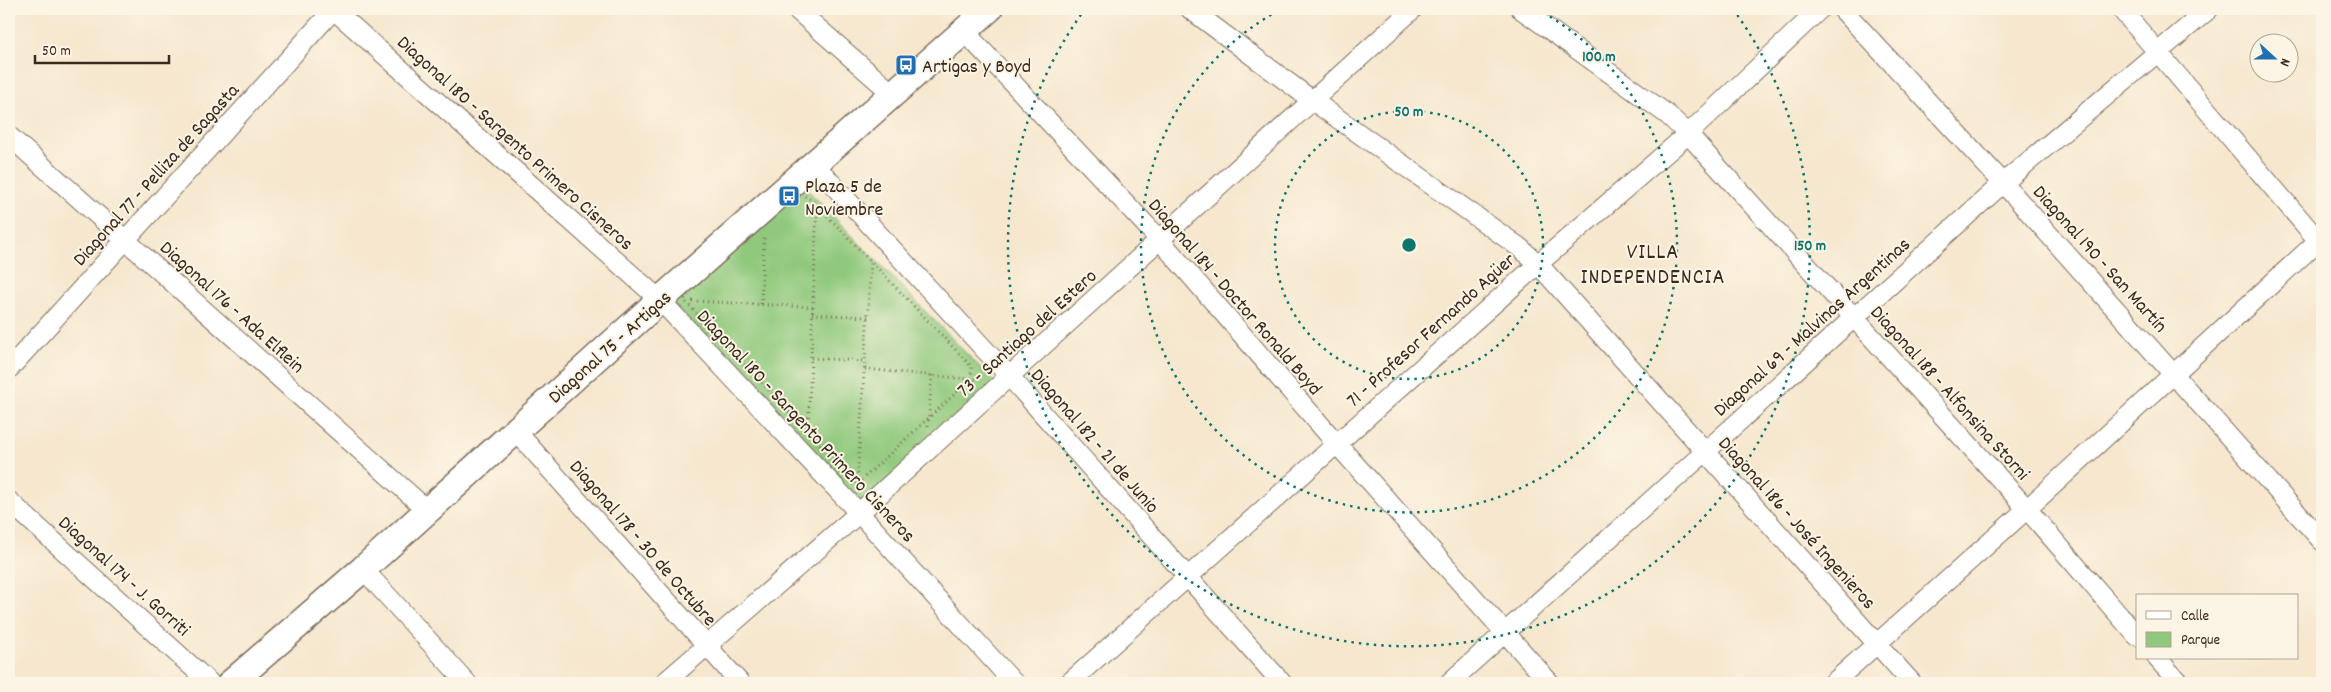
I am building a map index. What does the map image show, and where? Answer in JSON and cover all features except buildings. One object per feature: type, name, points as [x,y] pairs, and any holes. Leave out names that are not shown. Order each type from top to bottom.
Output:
[{"type":"street","name":"Diagonal 77 - Pelliza de Sagasta","points":[[9,369],[334,9]]},
{"type":"street","name":"Diagonal 180 - Sargento Primero Cisneros","points":[[334,9],[672,300],[859,513],[1014,683]]},
{"type":"street","points":[[796,9],[892,94]]},
{"type":"street","name":"Diagonal 75 - Artigas","points":[[230,683],[363,569],[516,430],[672,300],[813,163],[988,9]]},
{"type":"street","name":"Diagonal 186 - José Ingenieros","points":[[1190,9],[1313,101],[1519,247],[1538,264],[1912,683]]},
{"type":"street","name":"73 - Santiago del Estero","points":[[664,683],[705,645],[859,513],[1414,9]]},
{"type":"street","name":"Diagonal 188 - Alfonsina Storni","points":[[1521,9],[1668,116],[1688,134],[2027,509],[2136,635]]},
{"type":"street","name":"71 - Profesor Fernando Agüer","points":[[1069,683],[1336,443],[1688,134],[1820,9]]},
{"type":"street","name":"Diagonal 190 - San Martín","points":[[1842,9],[2003,183],[2322,541]]},
{"type":"street","points":[[1833,683],[2320,243],[2121,9]]},
{"type":"street","name":"Diagonal 69 - Malvinas Argentinas","points":[[1449,683],[2003,183],[2209,9]]},
{"type":"street","name":"Diagonal 184 - Doctor Ronald Boyd","points":[[964,32],[1160,240],[1336,443],[1550,683]]},
{"type":"street","name":"Diagonal 176 - Ada Elflein","points":[[9,136],[427,510]]},
{"type":"street","name":"Diagonal 182 - 21 de Junio","points":[[813,163],[1010,377],[1282,683]]},
{"type":"street","name":"Diagonal 178 - 30 de Octubre","points":[[516,430],[740,683]]},
{"type":"street","name":"Diagonal 174 - J. Gorriti","points":[[9,500],[210,683]]},
{"type":"street","points":[[363,569],[467,683]]},
{"type":"street","points":[[2159,660],[2179,683]]},
{"type":"path","points":[[672,300],[691,290],[765,222],[800,195],[808,197],[817,205],[972,367],[972,379],[857,484]]},
{"type":"path","points":[[808,432],[817,205]]},
{"type":"path","points":[[761,304],[765,222]]},
{"type":"path","points":[[857,484],[871,261]]},
{"type":"path","points":[[672,300],[813,307]]},
{"type":"path","points":[[672,300],[808,432],[857,484]]},
{"type":"path","points":[[812,314],[868,317]]},
{"type":"path","points":[[811,358],[866,361]]},
{"type":"path","points":[[865,368],[987,380]]},
{"type":"path","points":[[927,434],[932,375]]},
{"type":"green space","points":[[799,181],[995,383],[860,505],[669,300]]},
{"type":"place","name":"Artigas y Boyd","points":[[906,65]]},
{"type":"place","name":"Plaza 5 de Noviembre","points":[[789,196]]},
{"type":"district","name":"VILLA INDEPENDENCIA","points":[[1653,262]]}]
